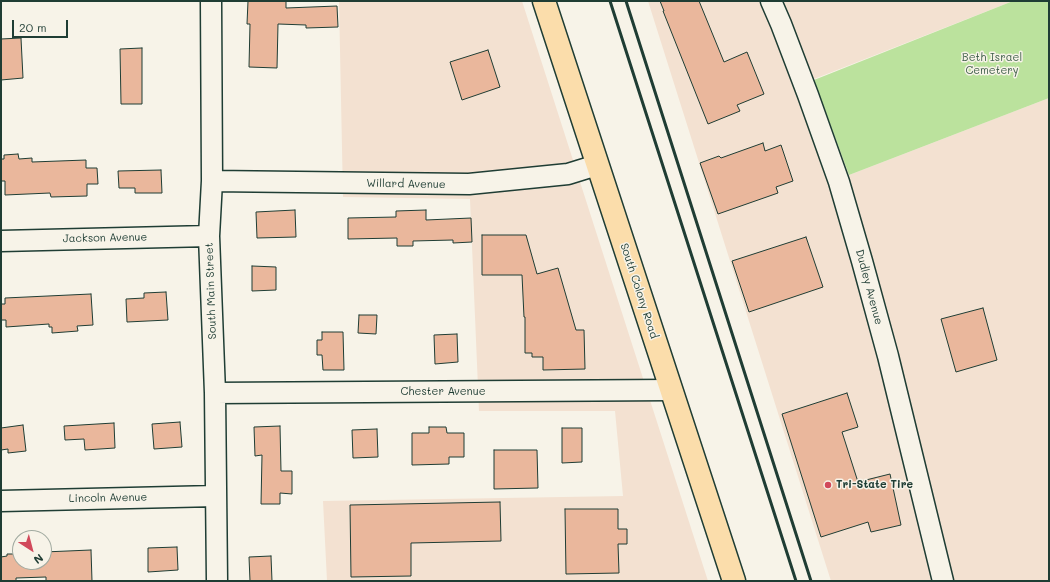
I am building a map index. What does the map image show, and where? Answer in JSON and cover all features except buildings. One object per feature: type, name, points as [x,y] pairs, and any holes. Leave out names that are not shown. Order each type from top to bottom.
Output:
[{"type":"main road","name":"South Colony Road","points":[[544,1],[734,581]]},
{"type":"street","name":"South Main Street","points":[[211,1],[212,181],[209,236],[215,393],[217,581]]},
{"type":"street","name":"Dudley Avenue","points":[[771,1],[808,95],[839,182],[888,356],[943,581]]},
{"type":"street","name":"Willard Avenue","points":[[212,181],[469,184],[568,174],[597,165]]},
{"type":"street","name":"Jackson Avenue","points":[[1,241],[209,236]]},
{"type":"street","name":"Chester Avenue","points":[[215,393],[671,390]]},
{"type":"street","name":"Lincoln Avenue","points":[[1,501],[216,496]]},
{"type":"shaded area","points":[[339,1],[522,1],[708,581],[327,581],[323,501],[623,496],[615,411],[479,411],[470,199],[343,197]]},
{"type":"shaded area","points":[[648,1],[1013,1],[814,79],[849,175],[1049,98],[1049,581],[831,581]]},
{"type":"green space","name":"Beth Israel Cemetery","points":[[1013,1],[1049,1],[1049,98],[849,175],[814,80]]},
{"type":"railway","points":[[610,1],[796,581]]},
{"type":"railway","points":[[626,1],[811,581]]},
{"type":"place","name":"Tri-State Tire","points":[[828,485]]}]
